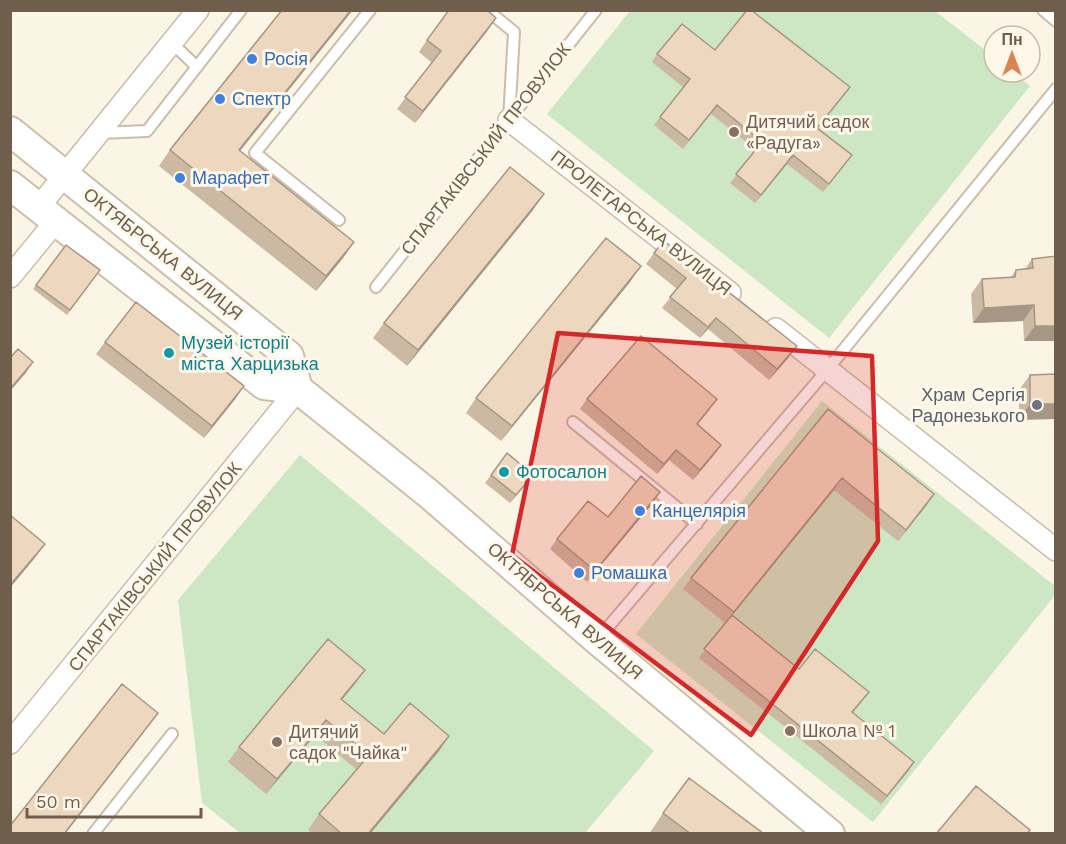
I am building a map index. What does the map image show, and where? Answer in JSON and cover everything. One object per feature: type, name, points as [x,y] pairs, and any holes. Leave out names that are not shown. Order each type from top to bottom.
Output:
[{"type":"main road","name":"ОКТЯБРСЬКА ВУЛИЦЯ","points":[[10,131],[289,356],[298,389],[429,494],[597,640],[830,834]]},
{"type":"main road","points":[[10,185],[264,385],[298,389]]},
{"type":"street","points":[[10,277],[47,214],[65,175],[198,10]]},
{"type":"street","name":"ПРОЛЕТАРСЬКА ВУЛИЦЯ","points":[[509,120],[745,305]]},
{"type":"street","points":[[764,320],[1056,550]]},
{"type":"street","name":"СПАРТАКІВСЬКИЙ ПРОВУЛОК","points":[[10,743],[298,389]]},
{"type":"lane","points":[[99,133],[147,131],[241,10]]},
{"type":"lane","points":[[339,220],[255,153],[370,10]]},
{"type":"lane","points":[[487,10],[514,32],[509,120]]},
{"type":"lane","name":"СПАРТАКІВСЬКИЙ ПРОВУЛОК","points":[[376,287],[596,10]]},
{"type":"lane","points":[[1043,10],[1056,21]]},
{"type":"lane","points":[[172,43],[197,67]]},
{"type":"lane","points":[[597,640],[827,370],[1056,89]]},
{"type":"lane","points":[[573,422],[697,524]]},
{"type":"lane","points":[[93,834],[172,734]]},
{"type":"highlighted area","points":[[558,333],[872,356],[878,541],[751,735],[512,555]]},
{"type":"green space","points":[[630,11],[935,11],[982,48],[982,84],[1027,84],[1030,86],[829,338],[547,114]]},
{"type":"green space","points":[[822,401],[1055,586],[1055,595],[873,822],[636,634]]},
{"type":"green space","points":[[300,455],[654,751],[585,833],[240,833],[202,803],[178,600]]},
{"type":"building","points":[[282,10],[351,10],[239,150],[354,242],[326,276],[170,150]]},
{"type":"building","points":[[449,10],[487,10],[496,18],[423,111],[405,97],[441,51],[427,40]]},
{"type":"building","points":[[747,10],[751,10],[850,87],[817,128],[852,155],[829,184],[793,155],[761,195],[736,174],[762,142],[717,105],[689,140],[660,117],[690,79],[657,54],[682,24],[715,50]]},
{"type":"building","points":[[510,167],[544,194],[418,350],[384,323]]},
{"type":"building","points":[[606,238],[641,266],[512,426],[476,398]]},
{"type":"building","points":[[664,241],[797,346],[777,369],[716,318],[708,327],[670,297],[686,278],[654,253]]},
{"type":"building","points":[[66,245],[100,270],[70,310],[36,285]]},
{"type":"building","points":[[1056,256],[1056,326],[1035,326],[1034,305],[984,308],[982,279],[1015,277],[1016,270],[1033,268],[1032,259]]},
{"type":"building","points":[[136,302],[244,386],[212,426],[105,342]]},
{"type":"building","points":[[641,336],[717,399],[697,424],[721,445],[700,470],[676,450],[664,464],[587,399]]},
{"type":"building","points":[[18,349],[33,362],[10,389],[10,358]]},
{"type":"building","points":[[1056,374],[1056,404],[1030,404],[1030,375]]},
{"type":"building","points":[[828,409],[934,494],[906,530],[842,478],[734,612],[691,578]]},
{"type":"building","name":"Фотосалон","points":[[507,453],[533,475],[516,495],[491,475]]},
{"type":"building","points":[[641,476],[660,492],[595,571],[557,539],[588,501],[608,517]]},
{"type":"building","points":[[10,515],[45,544],[10,585]]},
{"type":"building","points":[[732,615],[799,669],[815,649],[869,692],[852,712],[914,762],[887,796],[704,649]]},
{"type":"building","name":"Дитячий садок \"Чайка\"","points":[[328,639],[365,670],[341,699],[384,734],[410,703],[449,736],[368,834],[342,834],[319,814],[369,755],[326,720],[277,779],[239,747]]},
{"type":"building","points":[[122,684],[158,713],[64,834],[10,834],[10,826]]},
{"type":"building","points":[[689,778],[764,834],[691,834],[663,813]]},
{"type":"building","points":[[976,786],[1030,830],[1027,834],[936,834]]},
{"type":"place","name":"Росія","points":[[252,59]]},
{"type":"place","name":"Спектр","points":[[220,99]]},
{"type":"place","name":"Дитячий садок «Радуга»","points":[[734,132]]},
{"type":"place","name":"Марафет","points":[[180,178]]},
{"type":"place","name":"Музей історії міста Харцизька","points":[[169,353]]},
{"type":"place","name":"Храм Сергія Радонезького","points":[[1037,405]]},
{"type":"place","name":"Фотосалон","points":[[504,472]]},
{"type":"place","name":"Канцелярія","points":[[640,511]]},
{"type":"place","name":"Ромашка","points":[[579,573]]},
{"type":"place","name":"Школа № 1","points":[[790,731]]},
{"type":"place","name":"Дитячий садок \"Чайка\"","points":[[277,742]]}]
